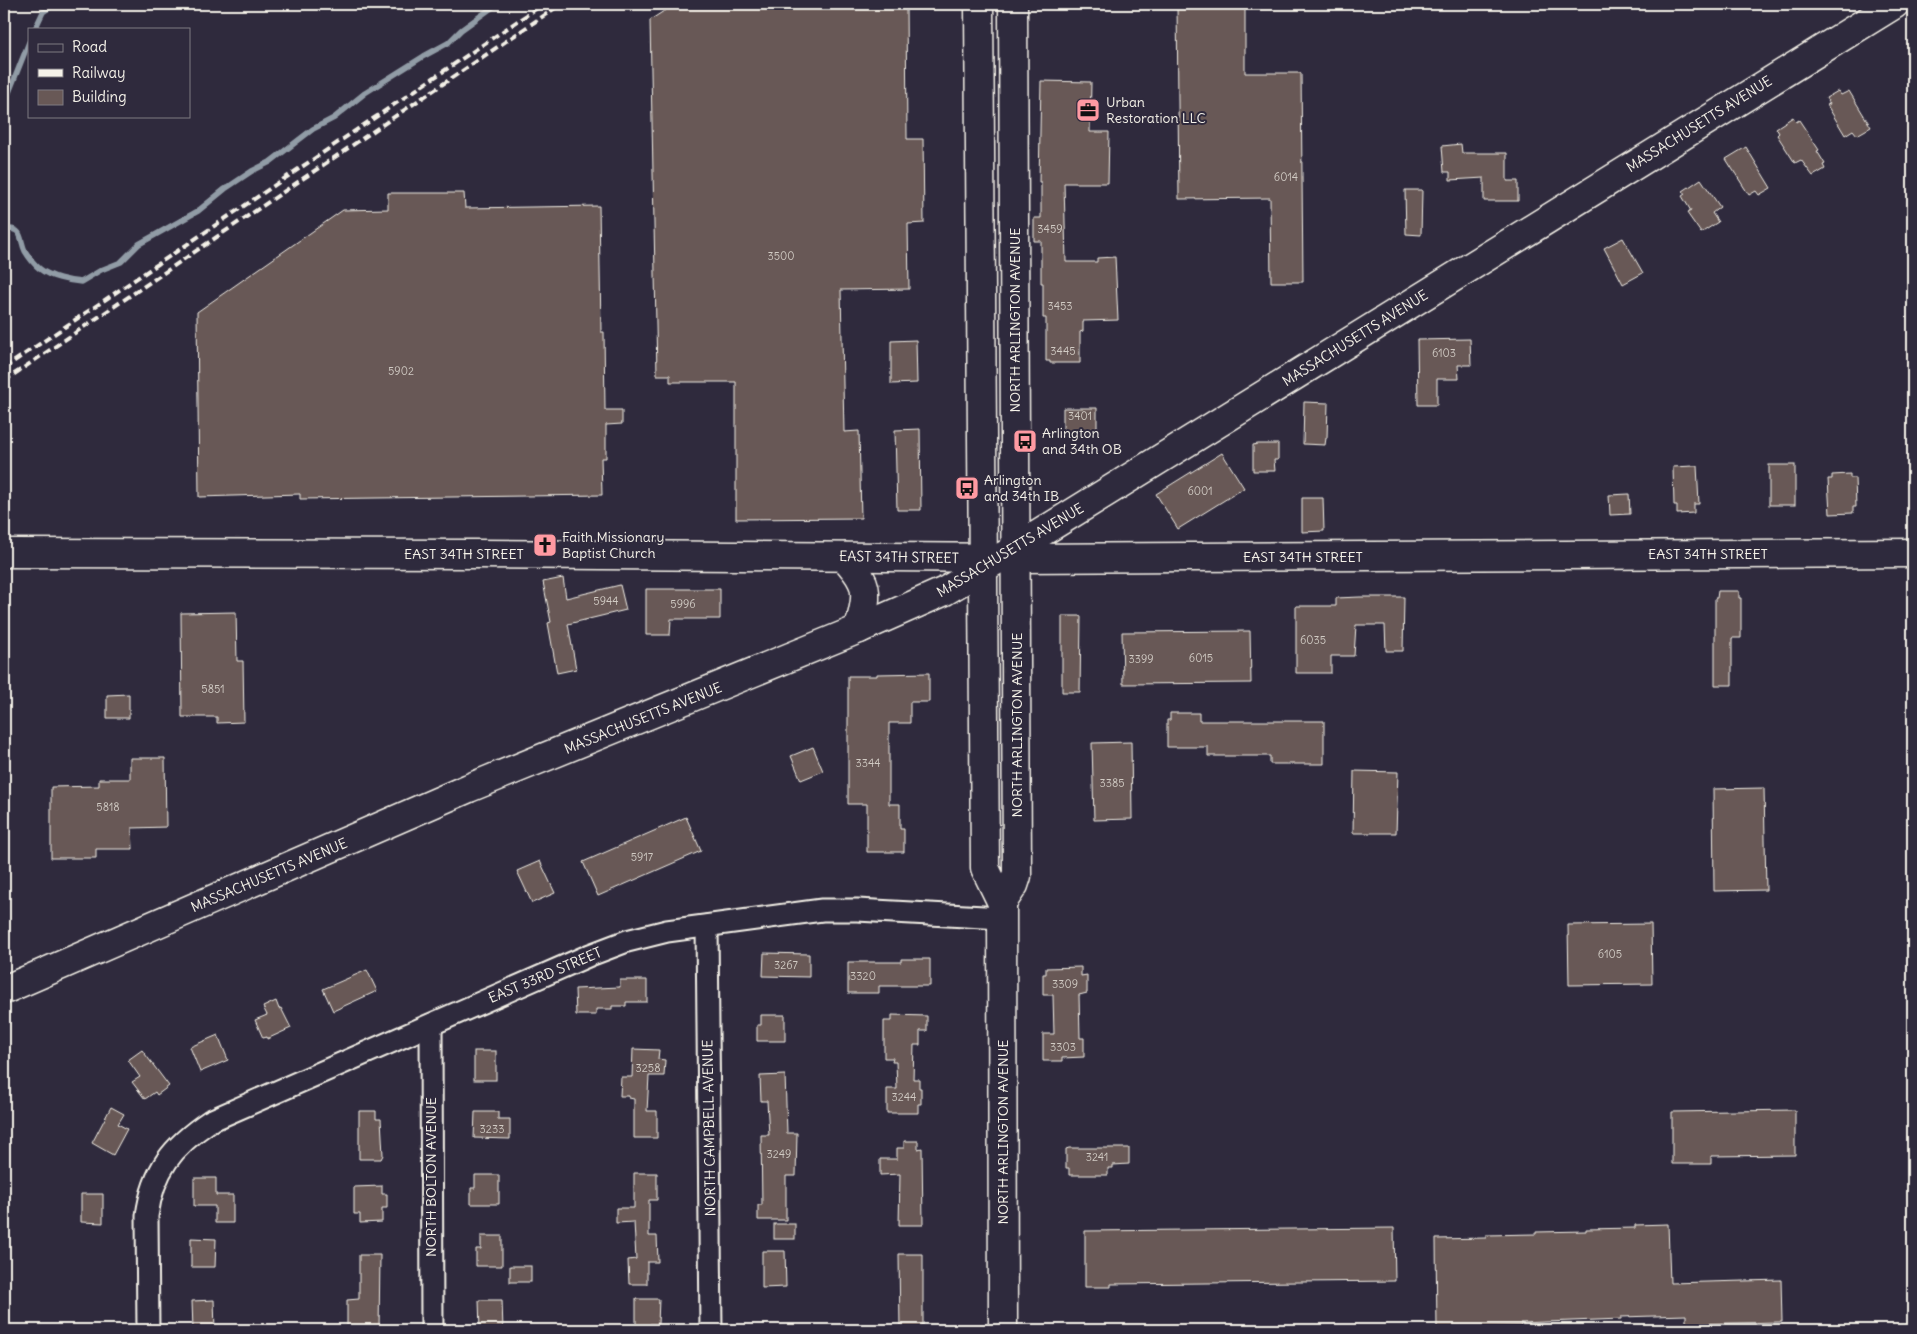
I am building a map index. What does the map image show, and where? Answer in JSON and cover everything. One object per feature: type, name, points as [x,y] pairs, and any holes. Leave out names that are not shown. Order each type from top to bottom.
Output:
[{"type":"main road","name":"NORTH ARLINGTON AVENUE","points":[[979,4],[1000,558],[1017,876],[1002,910],[1004,1330]]},
{"type":"main road","name":"NORTH ARLINGTON AVENUE","points":[[1000,558],[1013,4]]},
{"type":"main road","name":"MASSACHUSETTS AVENUE","points":[[4,990],[469,788],[859,629],[945,591],[1895,4]]},
{"type":"main road","name":"EAST 34TH STREET","points":[[4,553],[1000,558],[1913,553]]},
{"type":"main road","points":[[845,557],[861,578],[864,590],[864,606],[859,629]]},
{"type":"street","name":"EAST 33RD STREET","points":[[148,1330],[149,1200],[158,1174],[169,1156],[185,1139],[210,1121],[590,955],[627,941],[667,931],[841,909],[1002,910]]},
{"type":"street","name":"NORTH CAMPBELL AVENUE","points":[[707,926],[711,1330]]},
{"type":"street","name":"NORTH BOLTON AVENUE","points":[[431,1024],[432,1330]]},
{"type":"building","points":[[675,4],[906,4],[907,139],[923,139],[924,223],[908,224],[909,289],[841,290],[844,432],[859,431],[861,518],[736,519],[736,382],[670,382],[670,375],[657,375],[650,20]]},
{"type":"building","points":[[1177,4],[1245,4],[1245,73],[1301,73],[1303,282],[1271,282],[1270,198],[1179,199]]},
{"type":"building","points":[[1041,81],[1091,82],[1090,132],[1109,132],[1108,183],[1064,183],[1066,262],[1097,262],[1097,258],[1115,257],[1118,320],[1083,321],[1083,331],[1080,332],[1080,363],[1050,363],[1050,361],[1046,361],[1046,318],[1043,318],[1041,241],[1034,241],[1034,218],[1041,218],[1041,182],[1039,182]]},
{"type":"building","points":[[1838,91],[1841,95],[1849,91],[1871,127],[1857,135],[1853,130],[1845,135],[1827,105],[1830,104],[1826,98]]},
{"type":"building","points":[[1793,117],[1796,122],[1799,120],[1819,150],[1817,151],[1825,164],[1823,165],[1825,169],[1813,176],[1801,160],[1795,163],[1777,135],[1779,133],[1776,128]]},
{"type":"building","points":[[1461,144],[1462,153],[1507,153],[1507,181],[1518,181],[1518,201],[1484,201],[1484,178],[1450,180],[1450,172],[1444,172],[1442,146]]},
{"type":"building","points":[[1746,147],[1771,188],[1759,195],[1756,191],[1749,195],[1726,159]]},
{"type":"building","points":[[1701,179],[1720,207],[1712,213],[1718,222],[1701,233],[1687,213],[1691,211],[1682,196],[1685,194],[1683,191]]},
{"type":"building","points":[[1405,190],[1422,190],[1421,235],[1406,234]]},
{"type":"building","points":[[388,193],[464,193],[465,208],[599,206],[601,332],[604,332],[605,410],[622,410],[622,424],[606,425],[606,458],[601,458],[602,495],[300,499],[300,494],[199,497],[197,312],[343,210],[388,209]]},
{"type":"building","points":[[1623,238],[1643,273],[1623,284],[1604,248]]},
{"type":"building","points":[[1470,339],[1471,365],[1458,365],[1459,379],[1437,379],[1437,405],[1418,405],[1417,340]]},
{"type":"building","points":[[916,340],[917,383],[891,384],[891,341]]},
{"type":"building","points":[[1304,402],[1328,403],[1325,445],[1303,444]]},
{"type":"building","points":[[1063,408],[1097,408],[1097,432],[1078,432],[1078,435],[1063,435]]},
{"type":"building","points":[[920,429],[921,510],[897,510],[895,430]]},
{"type":"building","points":[[1278,444],[1278,460],[1274,460],[1275,471],[1253,471],[1253,445]]},
{"type":"building","points":[[1222,453],[1244,488],[1178,529],[1156,494]]},
{"type":"building","points":[[1769,465],[1795,465],[1795,505],[1769,505]]},
{"type":"building","points":[[1697,466],[1699,504],[1694,504],[1694,513],[1677,514],[1677,505],[1674,505],[1673,467]]},
{"type":"building","points":[[1850,474],[1850,478],[1855,478],[1856,507],[1853,507],[1853,513],[1830,514],[1828,479],[1832,479],[1832,475]]},
{"type":"building","points":[[1629,494],[1630,514],[1610,515],[1609,495]]},
{"type":"building","points":[[1302,498],[1323,498],[1324,531],[1302,532]]},
{"type":"building","points":[[563,578],[566,598],[620,585],[626,610],[568,624],[576,669],[557,673],[548,623],[551,622],[543,582]]},
{"type":"building","points":[[646,589],[720,589],[720,619],[671,619],[670,635],[646,635]]},
{"type":"building","points":[[1718,591],[1739,591],[1739,598],[1741,598],[1741,638],[1732,638],[1732,685],[1715,685],[1715,598],[1717,598]]},
{"type":"building","points":[[1404,597],[1403,651],[1386,651],[1385,625],[1356,625],[1354,656],[1331,656],[1331,673],[1296,673],[1296,606],[1336,606],[1336,598]]},
{"type":"building","points":[[236,612],[237,661],[243,661],[244,722],[217,723],[217,717],[182,717],[181,613]]},
{"type":"building","points":[[1062,616],[1081,616],[1080,692],[1062,692]]},
{"type":"building","points":[[1250,631],[1251,683],[1123,684],[1122,632]]},
{"type":"building","points":[[929,673],[929,702],[910,702],[910,723],[889,723],[889,804],[900,804],[900,829],[904,829],[904,852],[867,852],[867,804],[848,804],[848,676]]},
{"type":"building","points":[[129,694],[129,718],[107,718],[107,695]]},
{"type":"building","points":[[1170,713],[1199,713],[1199,721],[1324,721],[1324,764],[1270,764],[1270,756],[1208,756],[1208,747],[1167,747],[1167,720],[1170,720]]},
{"type":"building","points":[[1131,742],[1132,819],[1094,820],[1092,743]]},
{"type":"building","points":[[813,747],[823,771],[801,780],[791,756]]},
{"type":"building","points":[[130,758],[165,758],[166,827],[132,828],[133,849],[96,849],[96,858],[51,858],[51,787],[99,786],[99,779],[130,779]]},
{"type":"building","points":[[1354,771],[1398,772],[1396,833],[1353,833]]},
{"type":"building","points":[[1764,788],[1766,890],[1714,891],[1713,789]]},
{"type":"building","points":[[686,817],[701,851],[598,896],[583,862]]},
{"type":"building","points":[[540,861],[555,893],[532,903],[517,871]]},
{"type":"building","points":[[1651,924],[1652,984],[1569,985],[1568,925]]},
{"type":"building","points":[[764,953],[809,954],[809,977],[763,976]]},
{"type":"building","points":[[901,959],[930,959],[930,986],[879,986],[879,993],[848,993],[848,962],[901,962]]},
{"type":"building","points":[[1081,967],[1081,976],[1087,975],[1087,993],[1079,995],[1080,1038],[1084,1038],[1084,1057],[1062,1058],[1062,1061],[1043,1061],[1043,1034],[1054,1034],[1053,995],[1043,995],[1043,974],[1046,974],[1046,968]]},
{"type":"building","points":[[367,970],[377,991],[333,1011],[323,989]]},
{"type":"building","points":[[620,980],[647,980],[647,1002],[626,1002],[626,1006],[612,1006],[612,1009],[596,1009],[596,1015],[576,1015],[575,989],[620,987]]},
{"type":"building","points":[[276,1001],[291,1028],[267,1039],[267,1037],[263,1038],[255,1020],[267,1015],[263,1007]]},
{"type":"building","points":[[761,1015],[785,1015],[785,1041],[757,1041],[757,1025],[761,1025]]},
{"type":"building","points":[[892,1015],[927,1016],[927,1031],[920,1031],[920,1045],[914,1045],[913,1079],[919,1079],[919,1088],[921,1088],[921,1104],[918,1104],[918,1113],[887,1113],[887,1089],[897,1089],[896,1062],[892,1062],[893,1058],[884,1058],[884,1021],[892,1021]]},
{"type":"building","points":[[218,1035],[228,1060],[200,1072],[190,1047]]},
{"type":"building","points":[[633,1049],[659,1050],[658,1059],[665,1060],[664,1076],[649,1076],[647,1111],[657,1111],[657,1138],[634,1138],[634,1099],[629,1098],[629,1096],[620,1096],[621,1077],[632,1077]]},
{"type":"building","points":[[142,1050],[169,1086],[157,1095],[155,1092],[145,1099],[132,1082],[140,1077],[128,1060]]},
{"type":"building","points":[[474,1051],[496,1051],[496,1080],[474,1080]]},
{"type":"building","points":[[785,1075],[787,1133],[797,1133],[796,1176],[786,1176],[786,1220],[758,1220],[758,1205],[762,1205],[761,1135],[769,1135],[767,1101],[761,1101],[760,1076]]},
{"type":"building","points":[[111,1107],[124,1114],[118,1124],[127,1129],[113,1155],[92,1143]]},
{"type":"building","points":[[1795,1110],[1795,1155],[1711,1156],[1711,1164],[1672,1164],[1672,1112]]},
{"type":"building","points":[[359,1111],[376,1111],[376,1119],[381,1119],[383,1155],[381,1159],[359,1159]]},
{"type":"building","points":[[475,1112],[498,1112],[498,1119],[510,1119],[510,1139],[474,1138]]},
{"type":"building","points":[[904,1141],[918,1141],[918,1149],[922,1148],[923,1225],[899,1225],[900,1174],[880,1175],[880,1159],[897,1159],[897,1148],[904,1148]]},
{"type":"building","points":[[1129,1148],[1129,1164],[1113,1165],[1113,1168],[1108,1168],[1108,1175],[1069,1175],[1069,1168],[1066,1168],[1066,1149]]},
{"type":"building","points":[[634,1173],[657,1173],[657,1200],[649,1200],[649,1236],[657,1236],[658,1262],[647,1262],[647,1284],[629,1284],[628,1260],[636,1259],[634,1222],[616,1223],[616,1208],[634,1208]]},
{"type":"building","points":[[475,1175],[499,1175],[499,1204],[471,1204],[471,1188],[475,1188]]},
{"type":"building","points":[[194,1178],[216,1178],[216,1195],[233,1195],[233,1223],[215,1223],[215,1206],[194,1206]]},
{"type":"building","points":[[382,1186],[382,1194],[387,1194],[387,1208],[382,1208],[382,1222],[360,1223],[360,1214],[354,1214],[354,1187]]},
{"type":"building","points":[[81,1194],[103,1194],[103,1223],[81,1222]]},
{"type":"building","points":[[774,1224],[795,1224],[795,1239],[774,1239]]},
{"type":"building","points":[[1668,1224],[1670,1283],[1781,1280],[1782,1322],[1686,1324],[1686,1315],[1521,1323],[1521,1326],[1437,1330],[1436,1239],[1486,1238],[1486,1235],[1586,1231],[1586,1229],[1635,1228],[1635,1225]]},
{"type":"building","points":[[1394,1228],[1395,1281],[1111,1284],[1111,1287],[1085,1287],[1085,1231]]},
{"type":"building","points":[[481,1236],[502,1236],[502,1266],[476,1266],[476,1249],[481,1249]]},
{"type":"building","points":[[191,1238],[216,1239],[215,1267],[191,1267]]},
{"type":"building","points":[[762,1251],[785,1251],[786,1287],[762,1288]]},
{"type":"building","points":[[899,1254],[923,1254],[923,1330],[900,1330]]},
{"type":"building","points":[[359,1255],[380,1255],[379,1330],[347,1330],[347,1300],[359,1299]]},
{"type":"building","points":[[510,1266],[531,1266],[531,1282],[510,1282]]},
{"type":"building","points":[[636,1299],[659,1299],[658,1324],[650,1324],[650,1330],[636,1330]]},
{"type":"building","points":[[214,1300],[215,1330],[193,1330],[192,1301]]},
{"type":"building","points":[[479,1300],[502,1300],[503,1330],[480,1330]]},
{"type":"waterway","points":[[35,28],[43,12],[52,4]]},
{"type":"waterway","points":[[4,233],[8,229],[13,229],[19,233],[26,253],[44,272],[71,281],[81,282],[101,270],[121,262],[139,244],[198,211],[225,189],[252,171],[270,162],[313,129],[334,118],[365,93],[448,43],[461,30],[497,4]]},
{"type":"waterway","points":[[4,105],[28,45]]},
{"type":"railway","points":[[4,368],[543,4]]},
{"type":"railway","points":[[4,381],[561,4]]},
{"type":"place","name":"Urban Restoration LLC","points":[[1088,110]]},
{"type":"place","name":"Arlington and 34th OB","points":[[1025,441]]},
{"type":"place","name":"Arlington and 34th IB","points":[[967,488]]},
{"type":"place","name":"Faith Missionary Baptist Church","points":[[545,545]]}]
